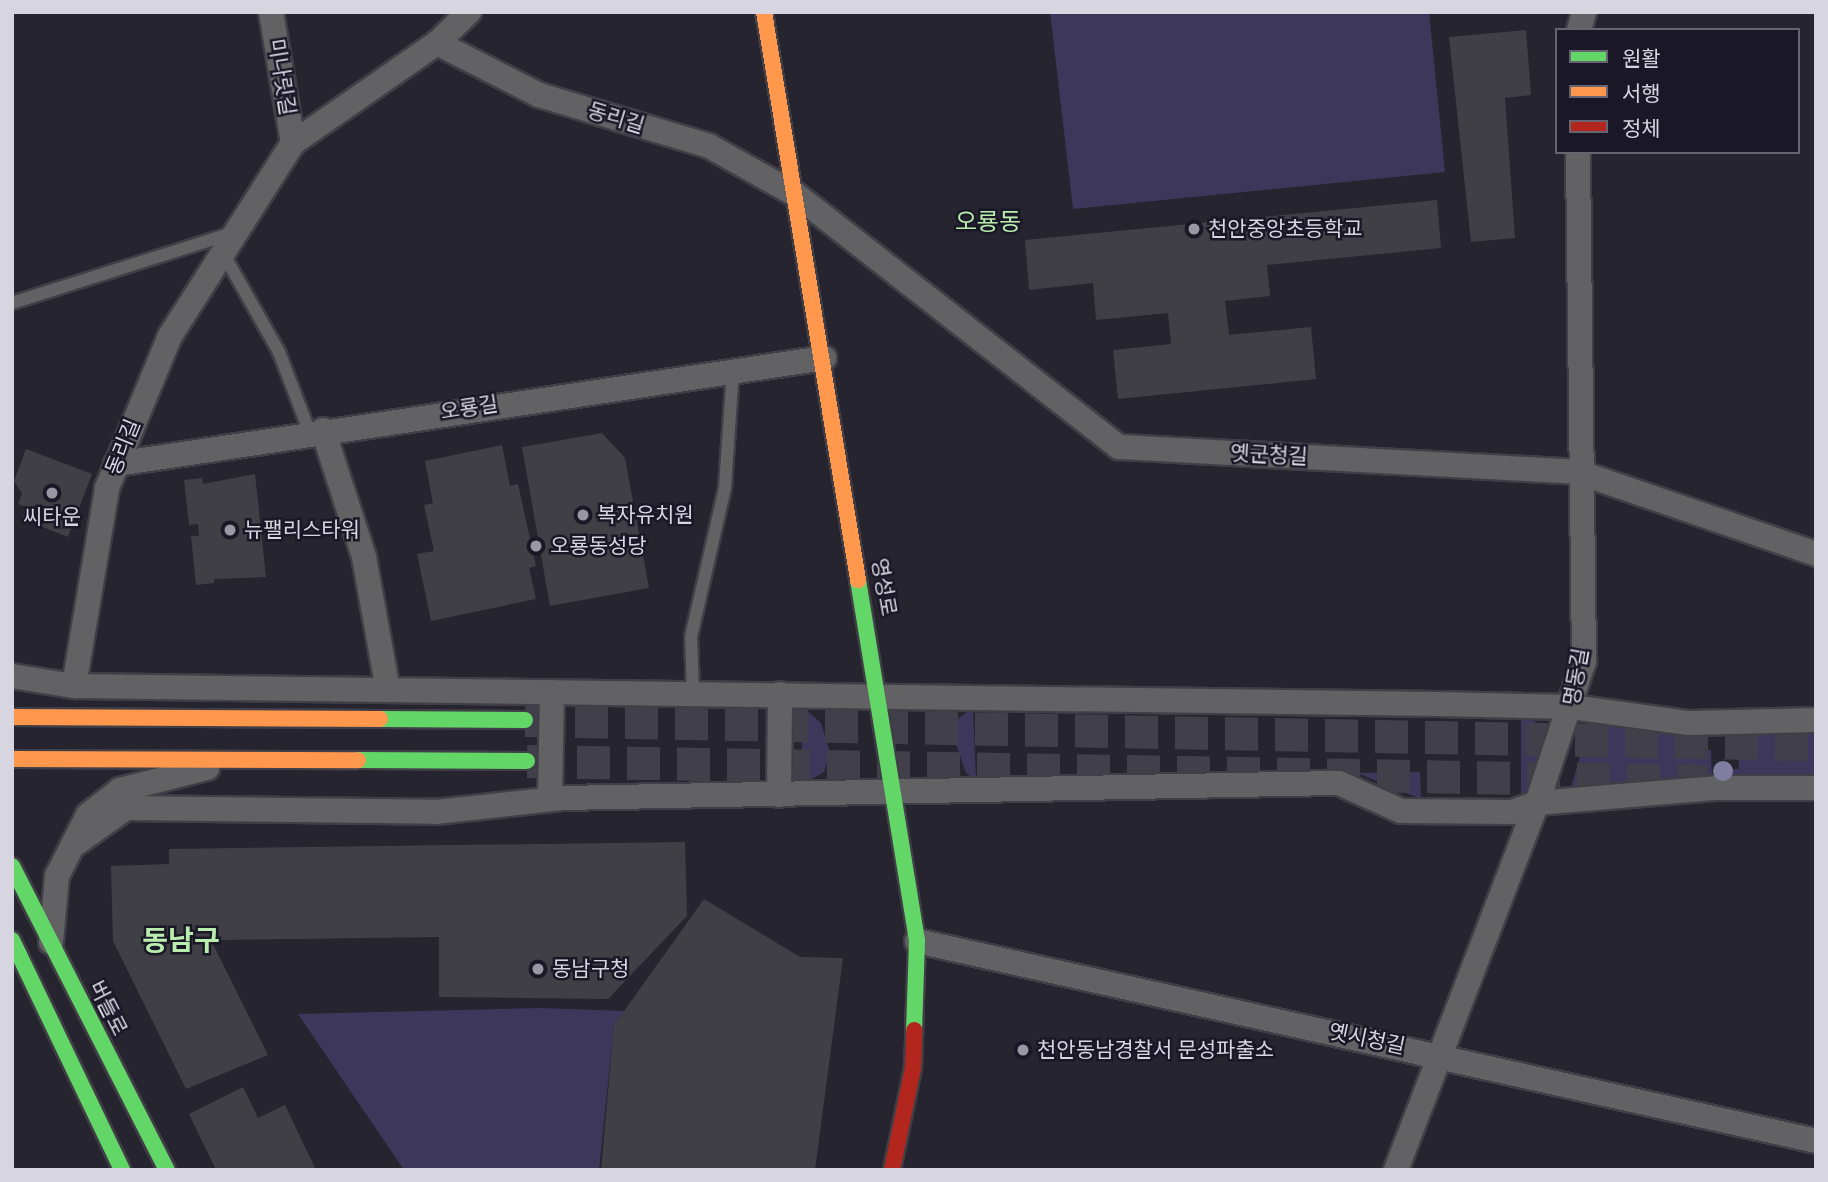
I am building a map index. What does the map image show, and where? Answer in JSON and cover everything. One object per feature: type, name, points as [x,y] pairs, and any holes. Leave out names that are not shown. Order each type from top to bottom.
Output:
[{"type":"street","name":"미나릿길","points":[[271,12],[293,143]]},
{"type":"street","name":"동리길","points":[[74,686],[95,539],[116,464],[170,336],[293,143],[437,43],[469,12]]},
{"type":"street","name":"영성로","points":[[764,12],[880,694],[917,941],[913,1068],[892,1170]]},
{"type":"street","name":"동리길","points":[[437,43],[539,95],[709,146],[795,194]]},
{"type":"street","name":"명동길","points":[[1396,1170],[1436,1054],[1573,707],[1584,661],[1578,472],[1578,154]]},
{"type":"street","name":"옛군청길","points":[[795,194],[1119,447],[1578,472],[1816,554]]},
{"type":"street","name":"오룡길","points":[[116,464],[733,368],[824,358]]},
{"type":"street","points":[[317,431],[364,556],[388,690]]},
{"type":"street","points":[[12,676],[74,686],[880,694],[1573,707],[1689,723],[1816,720]]},
{"type":"street","points":[[556,798],[557,692]]},
{"type":"street","points":[[779,795],[780,694]]},
{"type":"street","points":[[12,718],[525,720]]},
{"type":"street","points":[[12,759],[527,761]]},
{"type":"street","points":[[51,943],[57,876],[88,815],[120,790],[234,761]]},
{"type":"street","points":[[74,845],[126,808],[436,812],[556,798],[1339,783],[1401,811],[1512,812],[1537,803],[1717,788],[1816,788]]},
{"type":"street","name":"버들로","points":[[12,866],[167,1170]]},
{"type":"street","points":[[12,940],[122,1170]]},
{"type":"street","name":"옛시청길","points":[[917,941],[1436,1054],[1816,1141]]},
{"type":"street","points":[[12,957],[27,975]]},
{"type":"lane","points":[[12,303],[236,231]]},
{"type":"lane","points":[[223,253],[279,352],[317,431]]},
{"type":"lane","points":[[693,693],[691,637],[725,487],[733,368]]},
{"type":"shaded area","points":[[1050,12],[1429,12],[1445,172],[1073,209]]},
{"type":"shaded area","points":[[802,706],[821,723],[830,752],[824,772],[802,785]]},
{"type":"shaded area","points":[[973,707],[976,780],[966,773],[954,738],[957,720]]},
{"type":"shaded area","points":[[1521,718],[1534,720],[1544,732],[1547,752],[1533,791],[1521,797]]},
{"type":"shaded area","points":[[1599,722],[1696,729],[1697,751],[1711,750],[1712,779],[1571,788],[1589,725]]},
{"type":"shaded area","points":[[1816,726],[1816,774],[1732,778],[1732,769],[1739,769],[1737,728]]},
{"type":"shaded area","points":[[1420,772],[1421,799],[1357,773]]},
{"type":"shaded area","points":[[541,1008],[624,1011],[614,1025],[599,1170],[404,1170],[298,1014]]},
{"type":"building","points":[[1526,30],[1531,95],[1505,98],[1515,238],[1471,242],[1449,37]]},
{"type":"building","points":[[1437,200],[1441,248],[1267,265],[1270,296],[1225,301],[1229,335],[1311,327],[1316,379],[1118,399],[1113,350],[1171,344],[1168,313],[1096,320],[1093,283],[1029,290],[1025,240]]},
{"type":"building","points":[[602,433],[625,458],[649,588],[550,606],[522,447]]},
{"type":"building","points":[[502,445],[510,486],[518,484],[536,566],[529,568],[536,599],[431,621],[417,554],[434,551],[424,505],[433,503],[425,461]]},
{"type":"building","name":"씨타운","points":[[26,449],[92,474],[68,537],[22,519],[26,507],[18,504],[22,494],[14,481]]},
{"type":"building","name":"뉴팰리스타워","points":[[255,474],[266,577],[214,579],[214,583],[196,585],[191,536],[199,536],[198,524],[189,525],[184,480],[202,478],[203,484]]},
{"type":"building","name":"동남구청","points":[[685,842],[687,916],[608,999],[439,997],[439,937],[211,940],[268,1055],[186,1089],[113,941],[111,866],[169,864],[169,849]]},
{"type":"building","points":[[704,899],[800,957],[843,958],[815,1170],[601,1170],[614,1025]]},
{"type":"building","points":[[243,1087],[258,1118],[285,1105],[316,1170],[216,1170],[189,1114]]},
{"type":"tunnel","points":[[525,720],[1816,744]]},
{"type":"tunnel","points":[[527,761],[1707,781]]},
{"type":"traffic: fast","points":[[858,580],[917,941],[914,1030]]},
{"type":"traffic: fast","points":[[380,719],[525,720]]},
{"type":"traffic: fast","points":[[358,760],[527,761]]},
{"type":"traffic: fast","points":[[12,866],[167,1170]]},
{"type":"traffic: fast","points":[[12,940],[122,1170]]},
{"type":"traffic: slow","points":[[764,12],[858,580]]},
{"type":"traffic: slow","points":[[12,717],[380,719]]},
{"type":"traffic: slow","points":[[12,759],[358,760]]},
{"type":"traffic: jam","points":[[892,1170],[913,1068],[914,1030]]},
{"type":"place","name":"천안중앙초등학교","points":[[1194,229]]},
{"type":"place","name":"씨타운","points":[[52,493]]},
{"type":"place","name":"복자유치원","points":[[583,515]]},
{"type":"place","name":"뉴팰리스타워","points":[[230,530]]},
{"type":"place","name":"오룡동성당","points":[[536,546]]},
{"type":"place","name":"동남구청","points":[[538,969]]},
{"type":"place","name":"천안동남경찰서 문성파출소","points":[[1023,1050]]},
{"type":"district","name":"오룡동","points":[[988,223]]},
{"type":"district","name":"동남구","points":[[181,941]]}]
